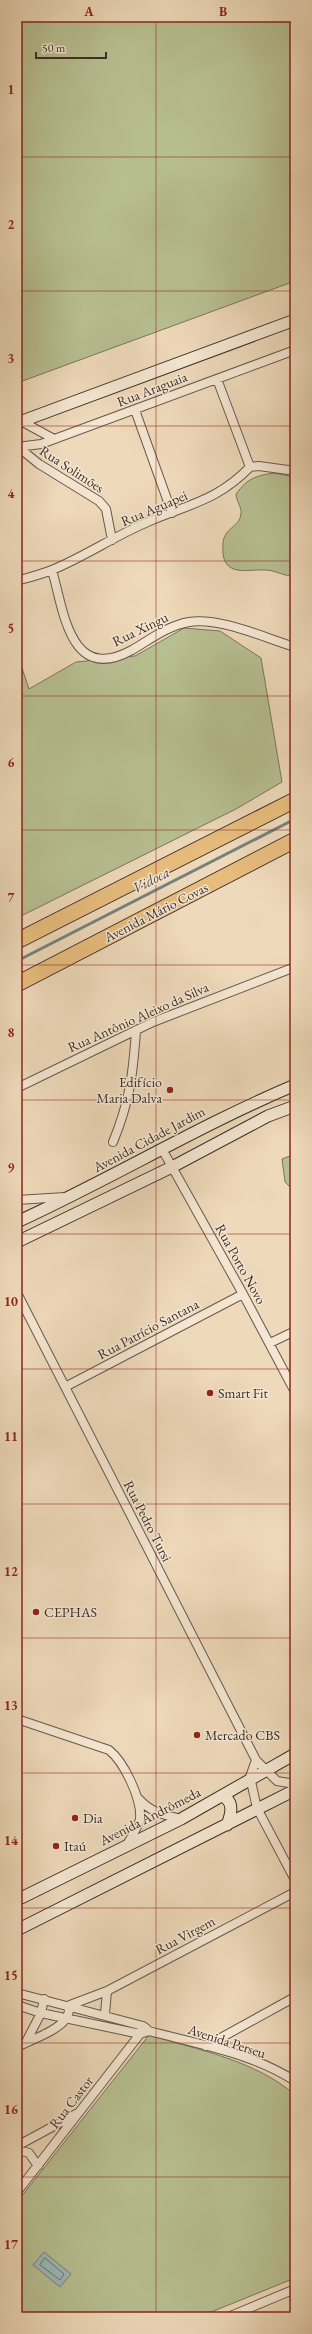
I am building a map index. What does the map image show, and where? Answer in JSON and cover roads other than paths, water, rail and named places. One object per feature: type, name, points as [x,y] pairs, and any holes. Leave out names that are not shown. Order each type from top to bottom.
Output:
[{"type":"highway","points":[[17,941],[295,800]]},
{"type":"highway","name":"Avenida Mário Covas","points":[[17,984],[295,840]]},
{"type":"main road","points":[[19,422],[295,320]]},
{"type":"main road","name":"Avenida Cidade Jardim","points":[[17,1222],[72,1197],[242,1107],[295,1085]]},
{"type":"main road","points":[[17,1242],[172,1167],[268,1116],[295,1106]]},
{"type":"main road","name":"Avenida Andrômeda","points":[[17,1900],[181,1819],[222,1796],[250,1777],[295,1754]]},
{"type":"main road","points":[[17,1930],[295,1790]]},
{"type":"main road","points":[[222,1796],[226,1798],[231,1806],[232,1814],[227,1825]]},
{"type":"street","name":"Rua Araguaia","points":[[18,447],[41,444],[295,350]]},
{"type":"street","points":[[217,379],[250,467],[259,466],[295,471]]},
{"type":"street","points":[[135,410],[172,513]]},
{"type":"street","points":[[19,422],[54,439]]},
{"type":"street","name":"Rua Solimões","points":[[18,447],[39,464],[99,501],[106,509],[112,540]]},
{"type":"street","name":"Rua Aguapei","points":[[20,580],[52,570],[149,521],[216,495],[236,481],[250,467]]},
{"type":"street","name":"Rua Xingu","points":[[52,570],[73,641],[83,652],[96,658],[130,651],[170,626],[190,622],[220,624],[295,647]]},
{"type":"street","name":"Rua Antônio Aleixo da Silva","points":[[17,1088],[167,1016],[295,967]]},
{"type":"street","points":[[113,1142],[132,1082],[136,1031]]},
{"type":"street","name":"Rua Porto Novo","points":[[162,1149],[270,1343],[295,1392]]},
{"type":"street","points":[[17,1200],[72,1197]]},
{"type":"street","name":"Rua Pedro Tursi","points":[[17,1293],[256,1760],[277,1781],[295,1784]]},
{"type":"street","name":"Rua Patrício Santana","points":[[65,1387],[243,1294]]},
{"type":"street","points":[[270,1343],[295,1331]]},
{"type":"street","points":[[17,1719],[109,1750],[118,1757],[137,1796],[146,1807],[160,1814],[181,1819]]},
{"type":"street","points":[[256,1760],[250,1777],[257,1808],[295,1880]]},
{"type":"street","points":[[126,1846],[140,1819],[137,1796]]},
{"type":"street","name":"Rua Virgem","points":[[70,2005],[107,1991],[295,1892]]},
{"type":"street","points":[[105,2014],[107,1991]]},
{"type":"street","name":"Avenida Perseu","points":[[17,1992],[105,2014],[146,2029],[248,2058],[295,2081]]},
{"type":"street","points":[[206,2046],[295,1997]]},
{"type":"street","points":[[26,2042],[41,2013],[44,1999]]},
{"type":"street","points":[[17,2047],[43,2035],[67,2018],[70,2005]]},
{"type":"street","points":[[17,2006],[41,2013],[140,2034]]},
{"type":"street","name":"Rua Castor","points":[[17,2192],[140,2034],[146,2029]]},
{"type":"street","points":[[17,2146],[79,2112]]},
{"type":"street","points":[[17,2150],[30,2153],[38,2166]]},
{"type":"street","points":[[228,2317],[295,2288]]},
{"type":"water","points":[[44,2252],[71,2274],[60,2287],[33,2265]]},
{"type":"waterway","name":"Vidoca","points":[[17,961],[295,819]]},
{"type":"place","name":"Edifício Maria Dalva","points":[[170,1090]]},
{"type":"place","name":"Smart Fit","points":[[210,1393]]},
{"type":"place","name":"CEPHAS","points":[[36,1612]]},
{"type":"place","name":"Mercado CBS","points":[[197,1735]]},
{"type":"place","name":"Dia","points":[[75,1818]]},
{"type":"place","name":"Itaú","points":[[56,1846]]}]
